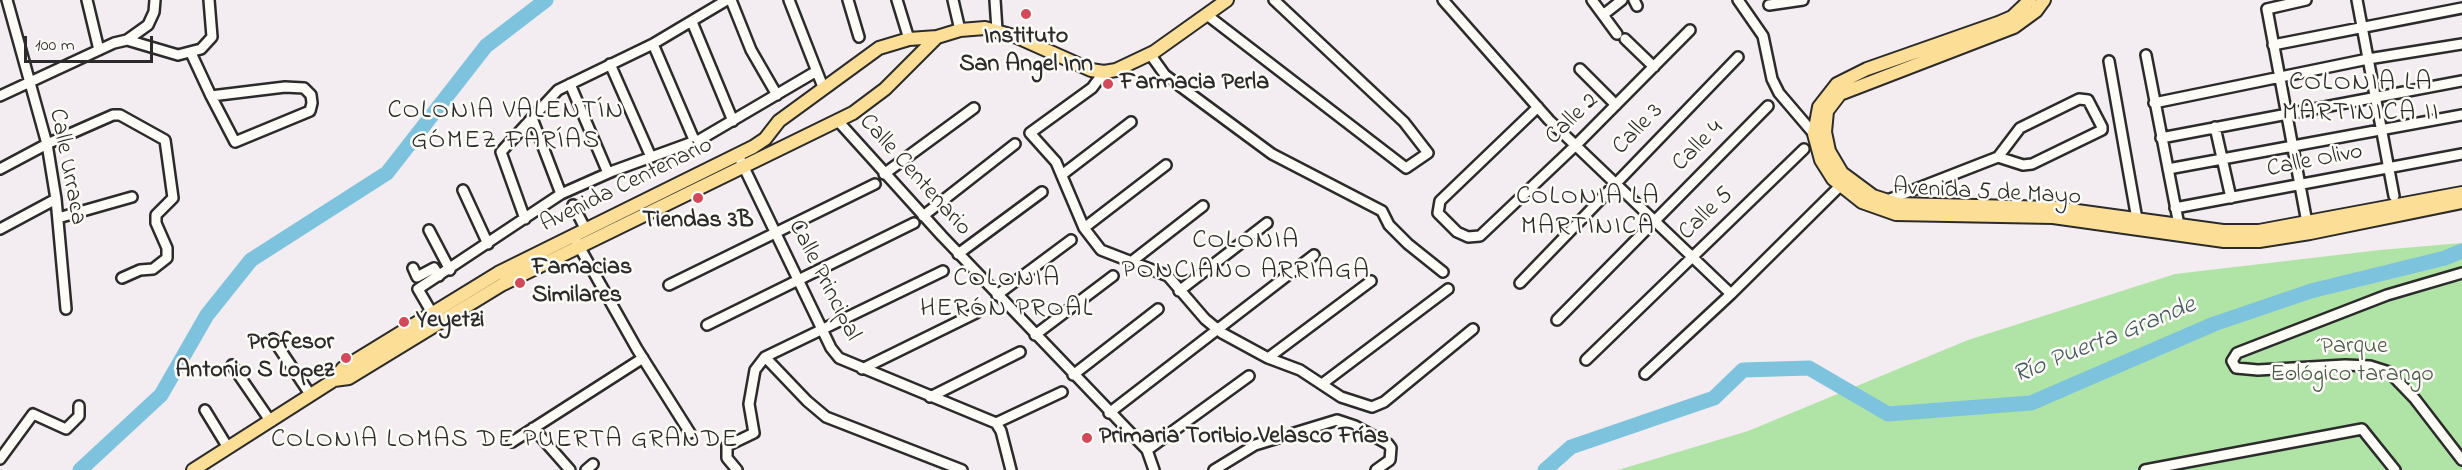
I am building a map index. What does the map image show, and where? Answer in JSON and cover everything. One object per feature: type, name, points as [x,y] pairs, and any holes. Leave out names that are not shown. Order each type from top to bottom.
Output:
[{"type":"main road","points":[[1104,72],[1116,70],[1152,53],[1227,0]]},
{"type":"main road","name":"Avenida 5 de Mayo","points":[[2030,0],[2005,20],[1846,90],[1836,97],[1827,111],[1825,138],[1837,166],[1858,187],[1885,201],[1905,205],[2055,208],[2224,240],[2259,241],[2396,205],[2462,193]]},
{"type":"main road","name":"Avenida 5 de Mayo","points":[[2044,0],[2036,11],[2014,27],[1846,77],[1837,84],[1819,107],[1814,134],[1821,160],[1839,186],[1869,205],[1896,214],[2053,217],[2179,225],[2223,231],[2308,228]]},
{"type":"main road","name":"Avenida Centenario","points":[[193,470],[309,394],[334,380],[349,378],[494,289],[577,242],[586,230],[738,155],[765,139],[779,121],[879,48],[909,39],[937,37],[960,30],[997,30],[1080,66],[1104,72]]},
{"type":"main road","name":"Avenida Centenario","points":[[334,380],[343,368],[498,273],[577,242],[745,168],[772,152],[838,121],[870,102],[937,37]]},
{"type":"main road","points":[[765,139],[772,152]]},
{"type":"main road","name":"Avenida 5 de Mayo","points":[[2396,205],[2462,202]]},
{"type":"street","name":"Calle Urraca","points":[[7,0],[47,144],[56,199],[66,309]]},
{"type":"street","points":[[87,0],[99,50]]},
{"type":"street","points":[[0,96],[99,50],[127,40],[148,25],[154,12],[155,0]]},
{"type":"street","points":[[127,40],[178,55],[191,53],[209,43],[212,36],[209,0]]},
{"type":"street","points":[[525,219],[501,152],[558,90],[653,44],[729,0],[752,50],[777,95]]},
{"type":"street","points":[[789,0],[823,87]]},
{"type":"street","points":[[848,0],[859,37]]},
{"type":"street","points":[[897,0],[909,39]]},
{"type":"street","points":[[953,0],[960,30]]},
{"type":"street","points":[[995,0],[997,30]]},
{"type":"street","points":[[1207,15],[1406,168],[1428,153],[1404,122],[1274,0]]},
{"type":"street","points":[[1443,0],[1538,107],[1653,221],[1731,294]]},
{"type":"street","points":[[1592,0],[1621,37],[1654,67]]},
{"type":"street","points":[[1603,15],[1622,0]]},
{"type":"street","points":[[1738,0],[1763,36],[1772,79],[1779,93],[1814,134]]},
{"type":"street","points":[[1769,5],[1803,0]]},
{"type":"street","points":[[2306,0],[2269,4],[2272,45],[2308,228]]},
{"type":"street","points":[[2357,0],[2396,205]]},
{"type":"street","points":[[2272,45],[2462,8]]},
{"type":"street","points":[[692,22],[733,121]]},
{"type":"street","name":"Calle 2","points":[[1538,107],[1440,201],[1438,213],[1457,232],[1468,237],[1480,236],[1577,144],[1690,30]]},
{"type":"street","points":[[653,44],[695,142]]},
{"type":"street","points":[[2154,103],[2368,59],[2462,44]]},
{"type":"street","points":[[191,53],[211,96],[235,142],[310,111],[311,95],[304,88],[285,87],[211,96]]},
{"type":"street","points":[[1152,53],[1165,75],[1272,154],[1382,211],[1389,225],[1408,244],[1443,272]]},
{"type":"street","points":[[2145,56],[2179,225]]},
{"type":"street","name":"Calle 3","points":[[1520,284],[1738,57]]},
{"type":"street","points":[[2109,61],[2138,223]]},
{"type":"street","points":[[610,64],[651,157]]},
{"type":"street","points":[[1580,69],[1616,105]]},
{"type":"street","points":[[432,313],[418,290],[561,194],[608,173],[695,142],[816,72]]},
{"type":"street","points":[[1104,72],[1092,88],[1030,133],[1056,162],[1084,228],[1101,250],[1168,276],[1179,291],[1216,329],[1268,358],[1300,370],[1341,397],[1372,407],[1384,402],[1473,328]]},
{"type":"street","points":[[2161,138],[2462,81]]},
{"type":"street","points":[[570,84],[608,173]]},
{"type":"street","points":[[1885,201],[1998,157],[2020,128],[2079,99],[2088,100],[2102,127],[2102,130],[2032,164],[2023,165],[1998,157]]},
{"type":"street","name":"Calle 4","points":[[1557,320],[1768,106]]},
{"type":"street","points":[[884,174],[974,108]]},
{"type":"street","points":[[0,169],[47,144],[113,115],[120,115],[165,140],[173,198],[156,214],[156,223],[168,248],[167,258],[153,269],[140,270],[122,278]]},
{"type":"street","points":[[2168,169],[2462,115]]},
{"type":"street","points":[[532,118],[561,194]]},
{"type":"street","name":"Calle Centenario","points":[[838,121],[958,254],[1147,450],[1154,470]]},
{"type":"street","points":[[1063,174],[1131,122]]},
{"type":"street","points":[[2215,127],[2230,198]]},
{"type":"street","points":[[923,216],[1016,144]]},
{"type":"street","name":"Calle 5","points":[[1586,360],[1804,149]]},
{"type":"street","name":"Calle Olivo","points":[[2175,208],[2462,154]]},
{"type":"street","name":"Calle Principal","points":[[738,155],[823,330],[839,358],[996,423]]},
{"type":"street","points":[[1084,228],[1166,165]]},
{"type":"street","points":[[669,285],[875,184]]},
{"type":"street","points":[[1645,374],[1731,294],[1839,186]]},
{"type":"street","points":[[463,190],[488,244]]},
{"type":"street","points":[[958,254],[1042,192]]},
{"type":"street","points":[[58,218],[132,197]]},
{"type":"street","points":[[0,229],[56,199]]},
{"type":"street","points":[[573,205],[586,230]]},
{"type":"street","points":[[1131,262],[1203,206]]},
{"type":"street","points":[[707,325],[914,223]]},
{"type":"street","points":[[1179,291],[1268,223]]},
{"type":"street","points":[[429,230],[450,270]]},
{"type":"street","points":[[998,295],[1071,240]]},
{"type":"street","points":[[577,242],[643,358],[690,433]]},
{"type":"street","points":[[1109,413],[1314,255]]},
{"type":"street","points":[[413,268],[417,277],[434,268],[439,276]]},
{"type":"street","points":[[737,470],[727,458],[728,447],[754,433],[749,404],[755,370],[765,357],[943,271]]},
{"type":"street","points":[[2462,273],[2376,299],[2237,353],[2232,361],[2236,368],[2247,369],[2345,365],[2370,366],[2389,372],[2415,399],[2462,460]]},
{"type":"street","points":[[1035,335],[1113,276]]},
{"type":"street","points":[[1268,358],[1371,281]]},
{"type":"street","points":[[1322,384],[1448,290]]},
{"type":"street","points":[[1073,375],[1158,309]]},
{"type":"street","points":[[862,369],[976,313]]},
{"type":"street","points":[[273,339],[309,394]]},
{"type":"street","points":[[930,397],[1020,352]]},
{"type":"street","points":[[765,357],[807,401],[826,417],[962,470]]},
{"type":"street","points":[[512,442],[643,358]]},
{"type":"street","points":[[232,365],[269,419]]},
{"type":"street","points":[[1147,450],[1250,376]]},
{"type":"street","points":[[1011,470],[1001,430],[996,423],[1062,392]]},
{"type":"street","points":[[0,459],[33,414],[66,429],[79,416],[79,406]]},
{"type":"street","points":[[205,410],[227,446]]},
{"type":"street","points":[[1214,470],[1255,444],[1337,420],[1354,426],[1388,444],[1391,448],[1390,460],[1376,470]]},
{"type":"street","points":[[533,428],[570,470]]},
{"type":"street","points":[[2145,470],[2362,429],[2395,470]]},
{"type":"green space","name":"´Parque Eológico tarango","points":[[2462,243],[2462,470],[1618,470],[1748,431],[1968,340],[2175,274],[2380,250]]},
{"type":"waterway","points":[[80,470],[161,395],[207,315],[251,260],[387,173],[486,46],[546,0]]},
{"type":"waterway","name":"Río Puerta Grande","points":[[1545,470],[1571,447],[1714,398],[1743,370],[1809,368],[1888,414],[2031,403],[2214,324],[2311,291],[2445,258],[2462,251]]},
{"type":"place","name":"Instituto San Angel Inn","points":[[1026,14]]},
{"type":"place","name":"Farmacia Perla","points":[[1108,84]]},
{"type":"place","name":"Tiendas 3B","points":[[698,198]]},
{"type":"place","name":"Famacias Similares","points":[[520,283]]},
{"type":"place","name":"Yeyetzi","points":[[404,322]]},
{"type":"place","name":"Profesor Antonio S Lopez","points":[[346,358]]},
{"type":"place","name":"Primaria Toribio Velasco Frías","points":[[1087,438]]},
{"type":"district","name":"COLONIA LA MARTINICA II","points":[[2361,100]]},
{"type":"district","name":"COLONIA VALENTÍN GÓMEZ FARÍAS","points":[[506,128]]},
{"type":"district","name":"COLONIA LA MARTINICA","points":[[1588,214]]},
{"type":"district","name":"COLONIA PONCIANO ARRIAGA","points":[[1246,258]]},
{"type":"district","name":"COLONIA HERÓN PROAL","points":[[1007,296]]},
{"type":"district","name":"COLONIA LOMAS DE PUERTA GRANDE","points":[[505,442]]}]
